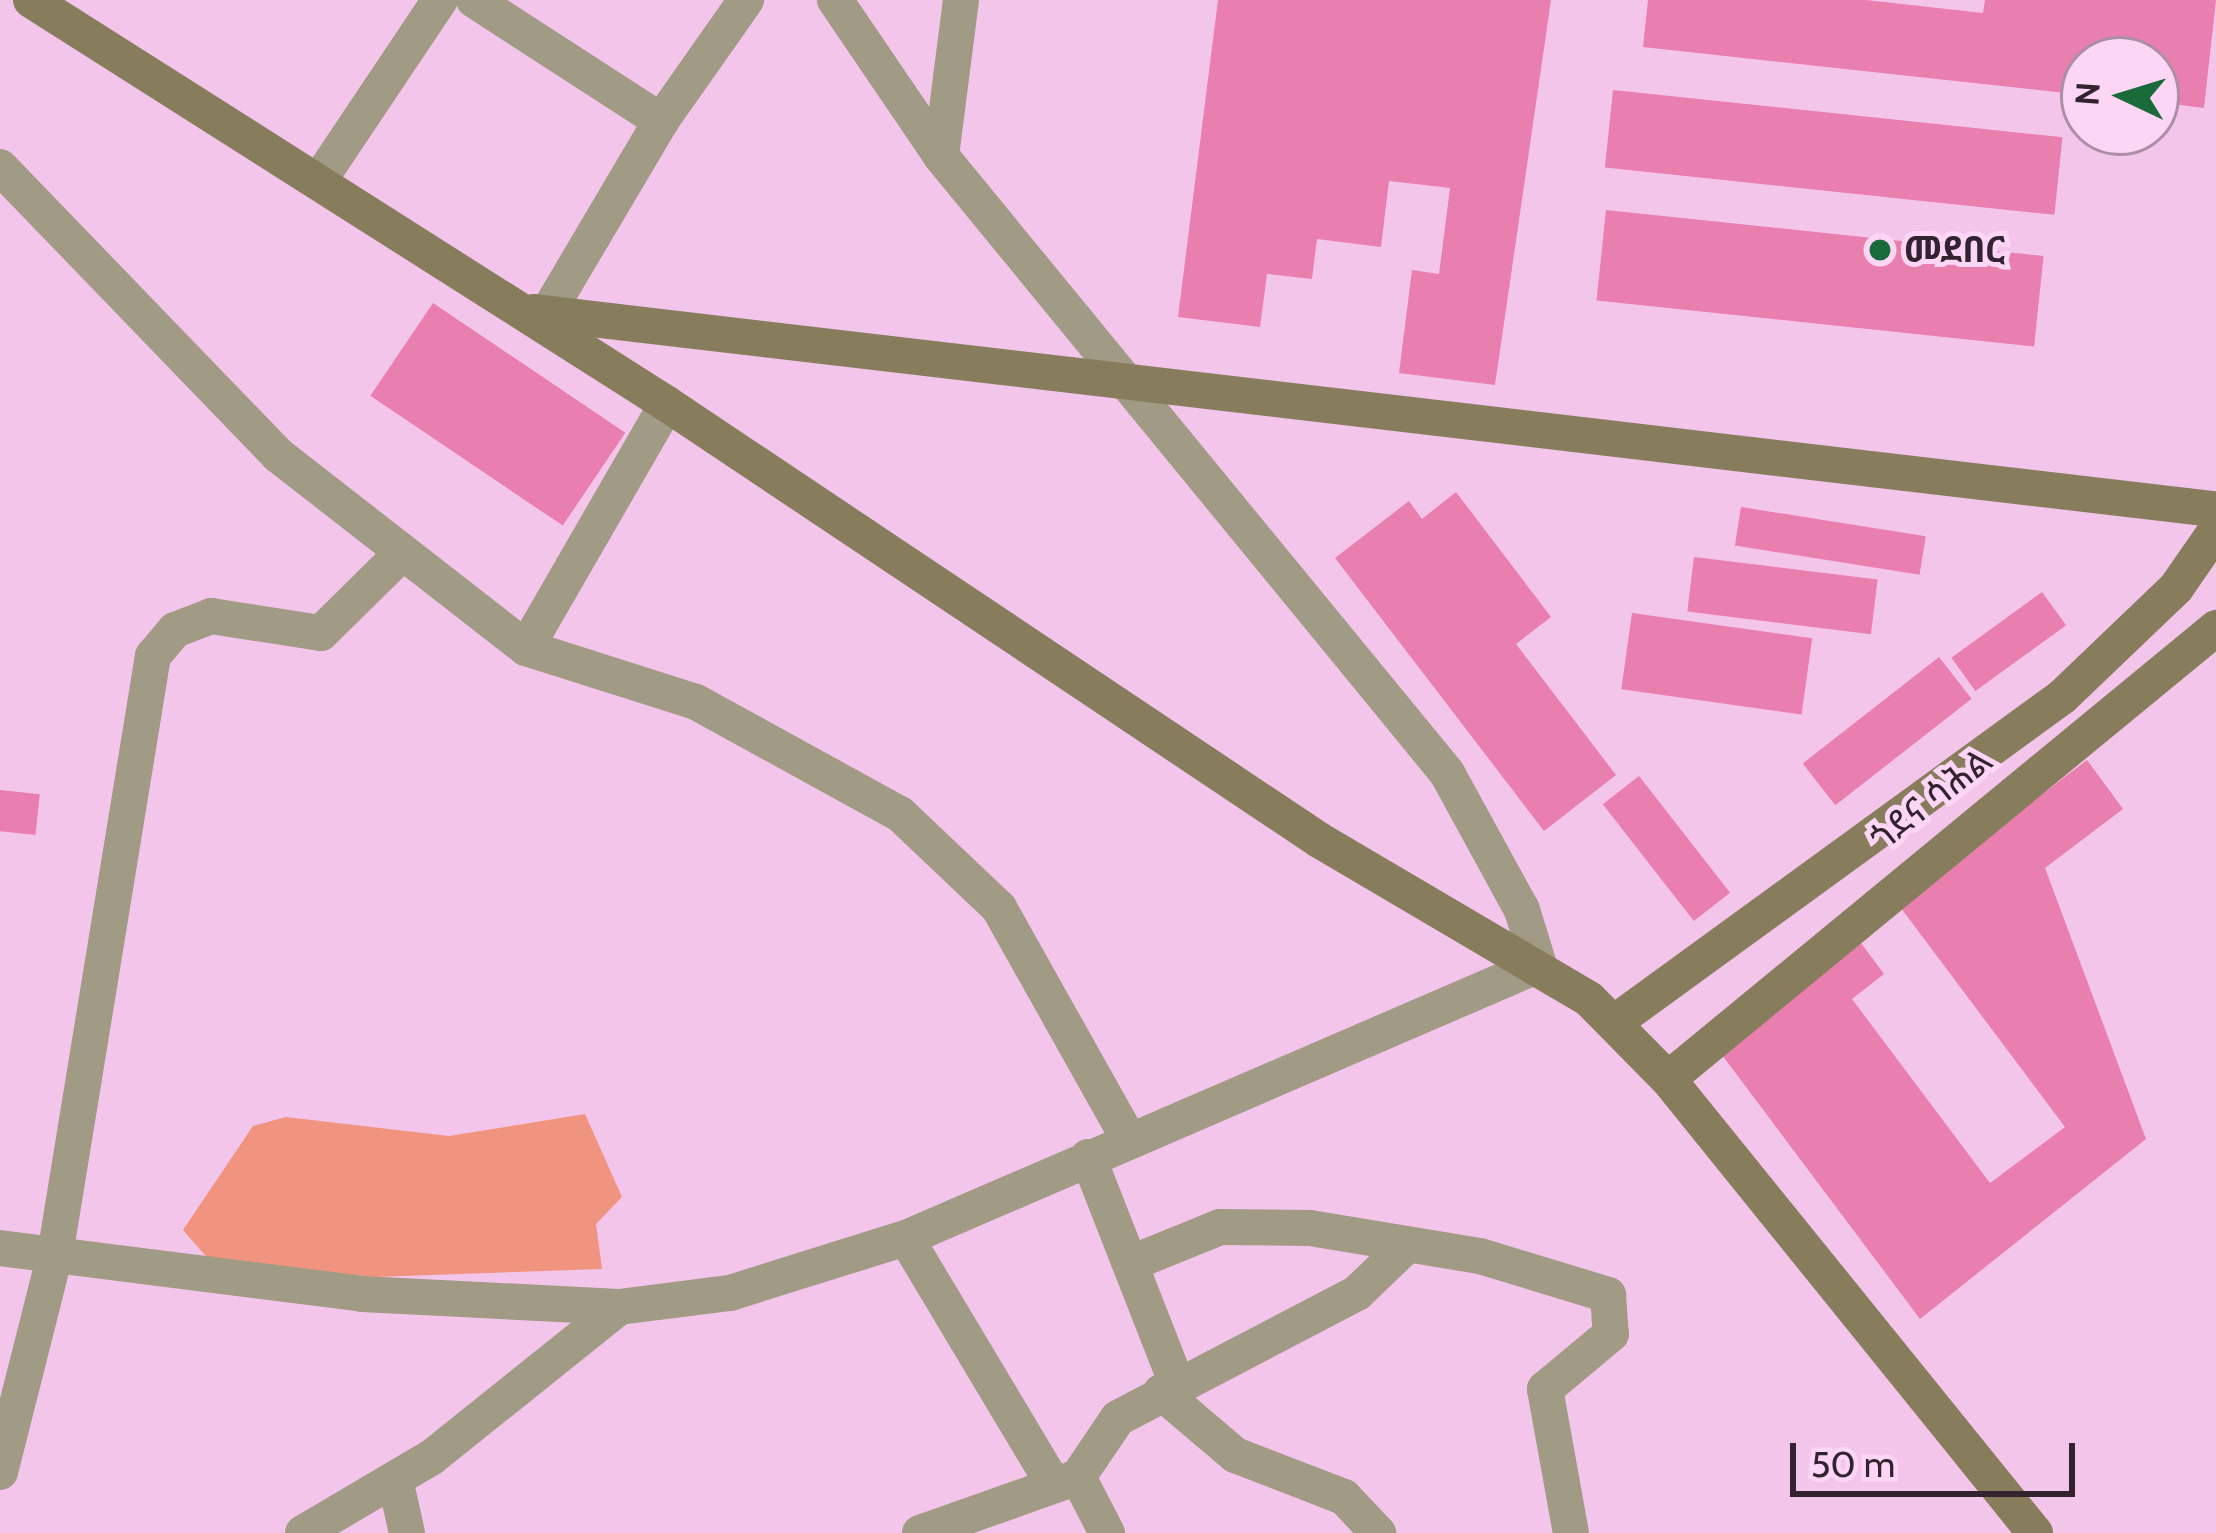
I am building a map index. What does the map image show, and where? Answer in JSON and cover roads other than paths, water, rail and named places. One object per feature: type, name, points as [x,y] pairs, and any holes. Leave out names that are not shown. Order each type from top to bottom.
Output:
[{"type":"street","points":[[320,179],[440,0]]},
{"type":"street","points":[[474,0],[661,121]]},
{"type":"street","points":[[535,312],[746,0]]},
{"type":"street","points":[[835,0],[941,156],[1447,773],[1522,910],[1539,965]]},
{"type":"street","points":[[941,156],[962,0]]},
{"type":"street","points":[[41,3],[535,312],[1319,840],[1539,965],[1615,1022],[1668,1079],[2035,1533]]},
{"type":"street","points":[[0,166],[278,455],[526,648],[696,702],[900,814],[998,908],[1129,1138]]},
{"type":"street","points":[[535,312],[2214,524]]},
{"type":"street","points":[[526,648],[667,404]]},
{"type":"street","name":"ጎደና ሳሕል","points":[[1615,1022],[1871,845],[2062,697],[2176,588],[2214,524]]},
{"type":"street","points":[[0,1472],[55,1255],[153,656],[175,630],[211,616],[321,633],[401,554]]},
{"type":"street","name":"ጎደና ሳሕል","points":[[1668,1079],[2216,628]]},
{"type":"street","points":[[2062,697],[2086,734]]},
{"type":"street","points":[[1871,845],[1896,890]]},
{"type":"street","points":[[0,1249],[362,1294],[619,1306],[730,1293],[906,1238],[1539,965]]},
{"type":"street","points":[[1088,1157],[1134,1262],[1168,1386],[1234,1454],[1344,1496],[1378,1533]]},
{"type":"street","points":[[1134,1262],[1220,1227],[1310,1228],[1480,1256],[1608,1295],[1611,1334],[1545,1389],[1570,1533]]},
{"type":"street","points":[[906,1238],[1066,1481],[1107,1533]]},
{"type":"street","points":[[920,1533],[1066,1481],[1100,1436],[1168,1386],[1357,1293],[1405,1247]]},
{"type":"street","points":[[303,1533],[395,1479],[619,1306]]},
{"type":"street","points":[[395,1479],[407,1533]]},
{"type":"place","name":"መደበር","points":[[1880,250]]}]
